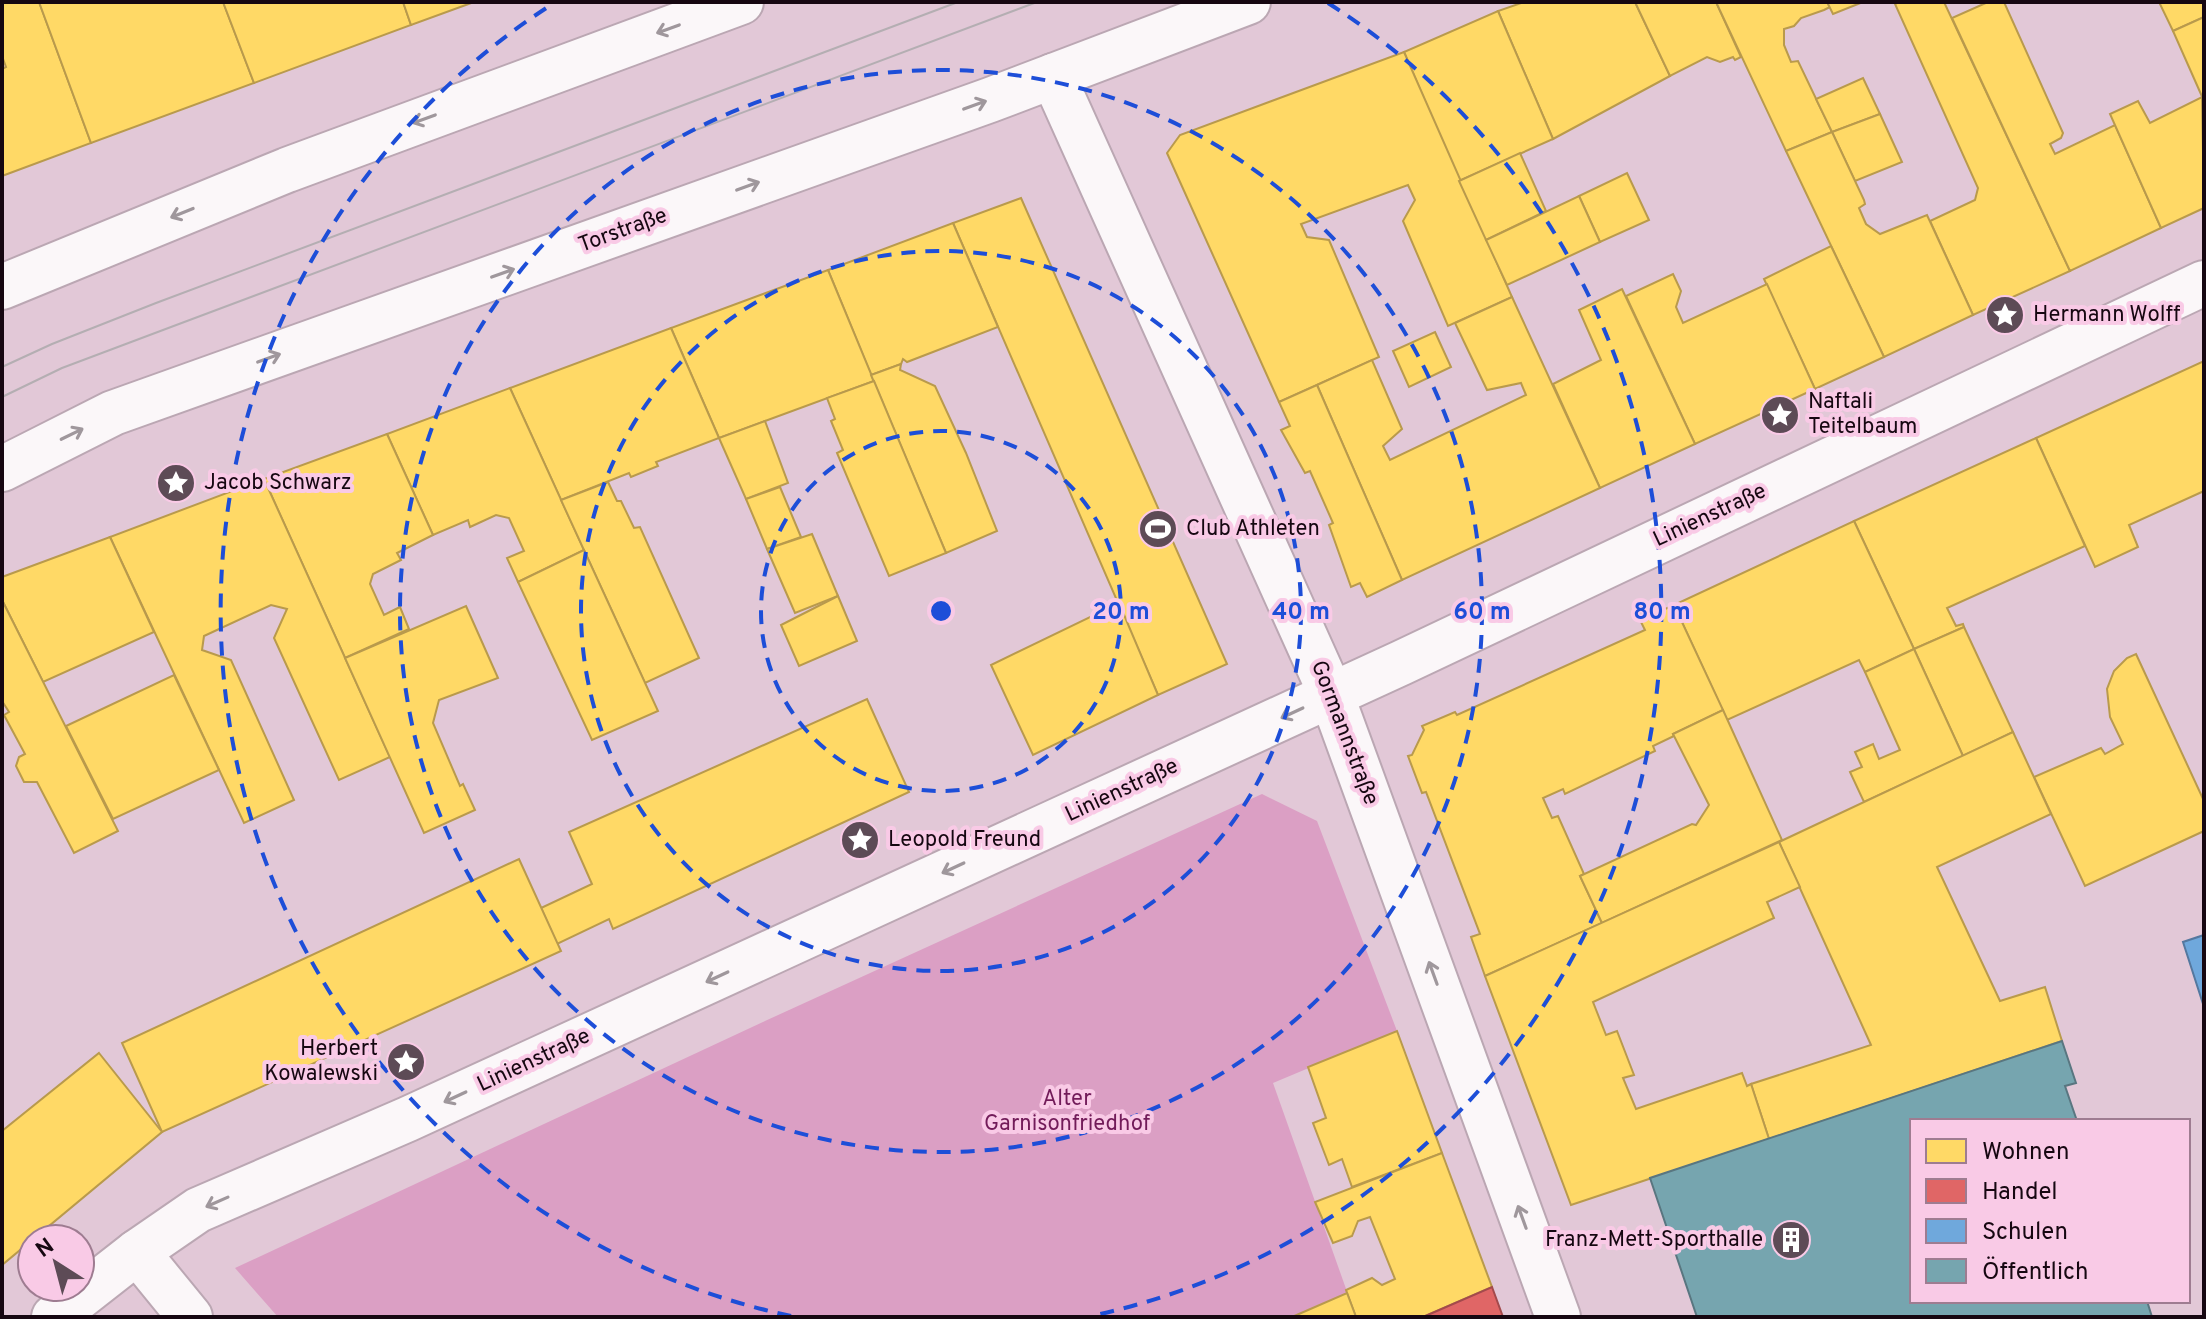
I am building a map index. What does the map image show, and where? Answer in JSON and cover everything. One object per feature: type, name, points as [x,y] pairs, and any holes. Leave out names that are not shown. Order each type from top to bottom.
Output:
[{"type":"street","points":[[2,287],[287,170],[741,2]]},
{"type":"street","name":"Torstraße","points":[[2,469],[113,413],[1053,76],[1248,2]]},
{"type":"street","name":"Gormannstraße","points":[[1053,76],[1331,694],[1558,1317]]},
{"type":"street","name":"Linienstraße","points":[[54,1317],[137,1252],[198,1210],[422,1112],[1331,694],[2204,283]]},
{"type":"street","points":[[137,1252],[190,1317]]},
{"type":"green space","name":"Alter Garnisonfriedhof","points":[[1262,794],[1317,821],[1397,1031],[1273,1083],[1356,1317],[278,1317],[235,1268],[765,1021]]},
{"type":"building: Wohnen","points":[[2,2],[39,2],[91,143],[2,176],[2,69],[6,67],[2,56]]},
{"type":"building: Wohnen","points":[[39,2],[223,2],[254,83],[91,143]]},
{"type":"building: Wohnen","points":[[223,2],[403,2],[411,25],[254,83]]},
{"type":"building: Wohnen","points":[[403,2],[474,2],[411,25]]},
{"type":"building: Wohnen","points":[[1524,2],[1635,2],[1670,76],[1553,139],[1498,11]]},
{"type":"building: Wohnen","points":[[1635,2],[1716,2],[1741,57],[1720,62],[1707,57],[1670,76]]},
{"type":"building: Wohnen","points":[[1716,2],[1827,2],[1830,7],[1801,18],[1794,26],[1784,29],[1784,45],[1791,62],[1798,61],[1832,132],[1786,151]]},
{"type":"building: Wohnen","points":[[1827,2],[1863,2],[1833,14]]},
{"type":"building: Wohnen","points":[[1944,2],[2070,271],[1973,315],[1930,221],[1975,200],[1978,188],[1895,4]]},
{"type":"building: Wohnen","points":[[1988,2],[2004,2],[2063,133],[2061,138],[2050,144],[2055,154],[2115,125],[2161,228],[2070,271],[1952,18]]},
{"type":"building: Wohnen","points":[[2159,2],[2204,2],[2204,17],[2173,31]]},
{"type":"building: Wohnen","points":[[1498,11],[1553,139],[1459,181],[1404,52]]},
{"type":"building: Wohnen","points":[[2204,17],[2204,101],[2173,31]]},
{"type":"building: Wohnen","points":[[1404,52],[1512,297],[1448,326],[1403,221],[1415,200],[1408,185],[1301,224],[1307,237],[1329,240],[1379,357],[1279,402],[1167,153],[1180,135]]},
{"type":"building: Wohnen","points":[[1863,78],[1880,114],[1832,132],[1816,99]]},
{"type":"building: Wohnen","points":[[2202,97],[2204,208],[2161,228],[2110,114],[2138,101],[2150,123]]},
{"type":"building: Wohnen","points":[[1880,114],[1902,162],[1855,181],[1832,132]]},
{"type":"building: Wohnen","points":[[1832,132],[1864,200],[1865,204],[1859,208],[1866,224],[1880,234],[1927,215],[1973,315],[1884,357],[1786,151]]},
{"type":"building: Wohnen","points":[[1520,153],[1546,211],[1486,240],[1459,181]]},
{"type":"building: Wohnen","points":[[1627,173],[1649,220],[1600,242],[1579,196]]},
{"type":"building: Wohnen","points":[[1579,196],[1600,242],[1507,285],[1486,240]]},
{"type":"building: Wohnen","points":[[1021,198],[1227,664],[1158,695],[953,223]]},
{"type":"building: Wohnen","points":[[953,223],[998,327],[907,362],[903,359],[901,364],[871,375],[828,270]]},
{"type":"building: Wohnen","points":[[1831,246],[1884,357],[1815,389],[1764,279]]},
{"type":"building: Wohnen","points":[[828,270],[874,381],[719,438],[671,328]]},
{"type":"building: Wohnen","points":[[1673,274],[1681,291],[1676,307],[1683,323],[1767,284],[1815,389],[1695,444],[1626,296]]},
{"type":"building: Wohnen","points":[[1622,289],[1695,444],[1600,488],[1553,384],[1601,360],[1579,310]]},
{"type":"building: Wohnen","points":[[1512,297],[1600,488],[1402,580],[1317,385],[1372,360],[1402,429],[1383,446],[1390,460],[1526,395],[1521,383],[1487,390],[1455,323]]},
{"type":"building: Wohnen","points":[[671,328],[719,438],[656,462],[658,466],[631,477],[629,473],[561,500],[510,388]]},
{"type":"building: Wohnen","points":[[1435,332],[1451,367],[1409,387],[1393,351]]},
{"type":"building: Wohnen","points":[[2204,361],[2204,491],[2129,525],[2138,547],[2095,567],[2036,438]]},
{"type":"building: Wohnen","points":[[901,364],[900,370],[935,386],[997,531],[946,553],[871,375]]},
{"type":"building: Wohnen","points":[[874,381],[946,553],[889,576],[837,453],[843,450],[831,421],[835,419],[827,398]]},
{"type":"building: Wohnen","points":[[1317,385],[1402,580],[1367,597],[1360,583],[1351,587],[1329,525],[1333,523],[1310,471],[1305,473],[1281,430],[1290,426],[1279,402]]},
{"type":"building: Wohnen","points":[[510,388],[584,550],[518,582],[507,558],[524,551],[509,518],[496,515],[470,527],[468,520],[433,535],[387,434]]},
{"type":"building: Wohnen","points":[[765,421],[788,483],[746,499],[719,438]]},
{"type":"building: Wohnen","points":[[387,434],[433,535],[397,553],[401,560],[373,574],[370,584],[384,615],[400,607],[409,629],[345,658],[264,479]]},
{"type":"building: Wohnen","points":[[2036,438],[2085,546],[1947,608],[1956,626],[1963,624],[1964,627],[1914,649],[1854,521]]},
{"type":"building: Wohnen","points":[[264,479],[390,757],[339,780],[274,638],[287,609],[271,605],[204,636],[202,650],[231,660],[294,800],[244,823],[110,537]]},
{"type":"building: Wohnen","points":[[608,482],[634,528],[640,527],[699,658],[645,683],[561,500]]},
{"type":"building: Wohnen","points":[[780,487],[801,537],[767,549],[746,499]]},
{"type":"building: Wohnen","points":[[1854,521],[1914,649],[1865,672],[1859,660],[1727,720],[1674,605]]},
{"type":"building: Wohnen","points":[[812,534],[838,596],[795,613],[767,549]]},
{"type":"building: Wohnen","points":[[110,537],[154,632],[43,682],[2,600],[2,577]]},
{"type":"building: Wohnen","points":[[584,550],[658,711],[592,740],[518,582]]},
{"type":"building: Wohnen","points":[[838,596],[857,641],[799,666],[781,625]]},
{"type":"building: Wohnen","points":[[2,600],[118,831],[74,853],[37,782],[24,782],[16,766],[19,757],[25,754],[4,715],[9,712],[2,701]]},
{"type":"building: Wohnen","points":[[1119,603],[1158,695],[1033,755],[991,665]]},
{"type":"building: Wohnen","points":[[1674,605],[1723,710],[1653,746],[1655,751],[1565,794],[1563,789],[1543,798],[1552,818],[1558,816],[1584,874],[1580,876],[1602,923],[1485,976],[1471,937],[1480,934],[1426,792],[1422,793],[1408,756],[1412,755],[1424,730],[1422,726],[1455,712],[1457,715],[1645,630],[1640,620]]},
{"type":"building: Wohnen","points":[[466,606],[498,678],[439,700],[433,723],[460,786],[463,784],[475,810],[424,833],[345,658]]},
{"type":"building: Wohnen","points":[[1964,627],[2013,732],[1963,756],[1914,649]]},
{"type":"building: Wohnen","points":[[1914,649],[1963,756],[1864,802],[1850,772],[1862,767],[1855,752],[1873,744],[1879,759],[1900,750],[1865,672]]},
{"type":"building: Wohnen","points":[[2136,654],[2204,801],[2204,831],[2085,886],[2034,777],[2101,748],[2105,754],[2123,744],[2110,717],[2107,689],[2114,671]]},
{"type":"building: Wohnen","points":[[174,675],[219,770],[113,819],[66,726]]},
{"type":"building: Wohnen","points":[[867,699],[909,792],[613,929],[609,919],[557,944],[541,908],[592,884],[569,832]]},
{"type":"building: Wohnen","points":[[1723,710],[1782,840],[1602,923],[1580,876],[1692,824],[1696,825],[1709,805],[1673,734]]},
{"type":"building: Wohnen","points":[[2013,732],[2051,814],[1937,867],[2000,1001],[2045,987],[2062,1041],[1769,1139],[1751,1084],[1871,1045],[1779,842]]},
{"type":"building: Wohnen","points":[[1779,842],[1800,887],[1767,902],[1774,918],[1593,1002],[1606,1035],[1617,1031],[1634,1075],[1623,1078],[1636,1109],[1742,1073],[1747,1086],[1751,1084],[1769,1139],[1571,1205],[1485,976]]},
{"type":"building: Wohnen","points":[[519,859],[561,951],[162,1132],[122,1043]]},
{"type":"building: Wohnen","points":[[1397,1031],[1442,1153],[1352,1187],[1342,1159],[1329,1165],[1313,1123],[1326,1118],[1308,1067]]},
{"type":"building: Wohnen","points":[[99,1053],[162,1132],[53,1223],[16,1223],[16,1253],[2,1265],[2,1131]]},
{"type":"building: Wohnen","points":[[1442,1153],[1492,1287],[1423,1317],[1356,1317],[1346,1290],[1372,1278],[1382,1285],[1395,1279],[1370,1217],[1358,1221],[1352,1236],[1333,1243],[1315,1202]]},
{"type":"building: Wohnen","points":[[1347,1293],[1356,1317],[1292,1317]]},
{"type":"building: Handel","points":[[1492,1287],[1503,1317],[1423,1317]]},
{"type":"building: Schulen","points":[[2204,935],[2204,1007],[2183,942]]},
{"type":"building: Öffentlich","name":"Franz-Mett-Sporthalle","points":[[2062,1041],[2076,1083],[2065,1086],[2076,1119],[1910,1119],[1910,1303],[2148,1303],[2152,1317],[1697,1317],[1650,1178]]},
{"type":"tram line","points":[[2,367],[156,303],[958,2]]},
{"type":"tram line","points":[[2,397],[62,368],[1037,2]]},
{"type":"place","name":"Hermann Wolff","points":[[2005,315]]},
{"type":"place","name":"Naftali Teitelbaum","points":[[1780,415]]},
{"type":"place","name":"Jacob Schwarz","points":[[176,483]]},
{"type":"place","name":"Club Athleten","points":[[1158,529]]},
{"type":"place","name":"Leopold Freund","points":[[860,840]]},
{"type":"place","name":"Herbert Kowalewski","points":[[406,1062]]},
{"type":"place","name":"Franz-Mett-Sporthalle","points":[[1791,1240]]}]
